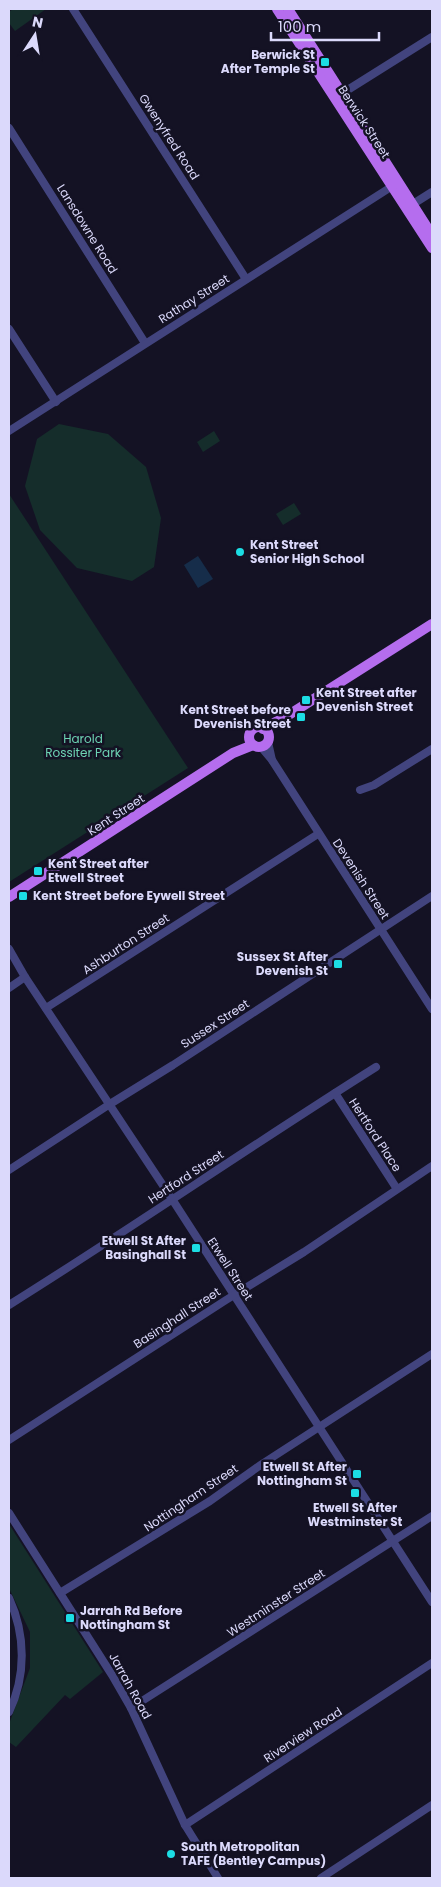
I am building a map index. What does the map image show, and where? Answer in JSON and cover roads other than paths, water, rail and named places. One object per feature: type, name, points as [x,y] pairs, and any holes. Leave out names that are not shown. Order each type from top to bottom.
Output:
[{"type":"main road","name":"Berwick Street","points":[[277,9],[413,204],[432,235]]},
{"type":"main road","name":"Berwick Street","points":[[288,9],[391,186],[432,248]]},
{"type":"main road","name":"Kent Street","points":[[9,897],[233,753],[261,739],[287,716],[432,624]]},
{"type":"street","name":"Gwenyfred Road","points":[[72,9],[246,278]]},
{"type":"street","points":[[338,96],[432,37]]},
{"type":"street","name":"Lansdowne Road","points":[[9,128],[145,343]]},
{"type":"street","name":"Rathay Street","points":[[9,431],[391,186]]},
{"type":"street","points":[[413,204],[432,192]]},
{"type":"street","points":[[9,329],[56,402]]},
{"type":"street","name":"Devenish Street","points":[[261,739],[318,834],[432,1009]]},
{"type":"street","points":[[360,790],[374,784],[432,749]]},
{"type":"street","name":"Ashburton Street","points":[[46,1008],[318,834]]},
{"type":"street","name":"Sussex Street","points":[[9,1170],[432,896]]},
{"type":"street","name":"Etwell Street","points":[[9,949],[25,977],[172,1199],[432,1602]]},
{"type":"street","points":[[9,988],[25,977]]},
{"type":"street","name":"Hertford Street","points":[[9,1306],[376,1067]]},
{"type":"street","name":"Hertford Place","points":[[334,1093],[397,1189]]},
{"type":"street","name":"Basinghall Street","points":[[9,1440],[304,1252],[432,1166]]},
{"type":"street","name":"Nottingham Street","points":[[60,1593],[210,1501],[259,1466],[432,1354]]},
{"type":"street","name":"Jarrah Road","points":[[9,1513],[131,1708],[185,1825],[218,1878]]},
{"type":"street","name":"Westminster Street","points":[[131,1708],[432,1516]]},
{"type":"street","points":[[9,1598],[19,1627],[22,1663],[18,1688],[9,1712]]},
{"type":"street","name":"Riverview Road","points":[[185,1825],[432,1663]]},
{"type":"street","points":[[321,1878],[431,1808]]},
{"type":"water","points":[[198,556],[213,579],[198,588],[184,565]]},
{"type":"place","name":"Berwick St After Temple St","points":[[325,62]]},
{"type":"place","name":"Kent Street Senior High School","points":[[240,552]]},
{"type":"place","name":"Kent Street after Devenish Street","points":[[306,700]]},
{"type":"place","name":"Kent Street before Devenish Street","points":[[301,717]]},
{"type":"place","name":"Kent Street after Etwell Street","points":[[38,871]]},
{"type":"place","name":"Kent Street before Eywell Street","points":[[23,896]]},
{"type":"place","name":"Sussex St After Devenish St","points":[[338,964]]},
{"type":"place","name":"Etwell St After Basinghall St","points":[[196,1248]]},
{"type":"place","name":"Etwell St After Nottingham St","points":[[357,1474]]},
{"type":"place","name":"Etwell St After Westminster St","points":[[355,1493]]},
{"type":"place","name":"Jarrah Rd Before Nottingham St","points":[[70,1618]]},
{"type":"place","name":"South Metropolitan TAFE (Bentley Campus)","points":[[171,1854]]},
{"type":"park label","name":"Harold Rossiter Park","points":[[83,746]]}]
